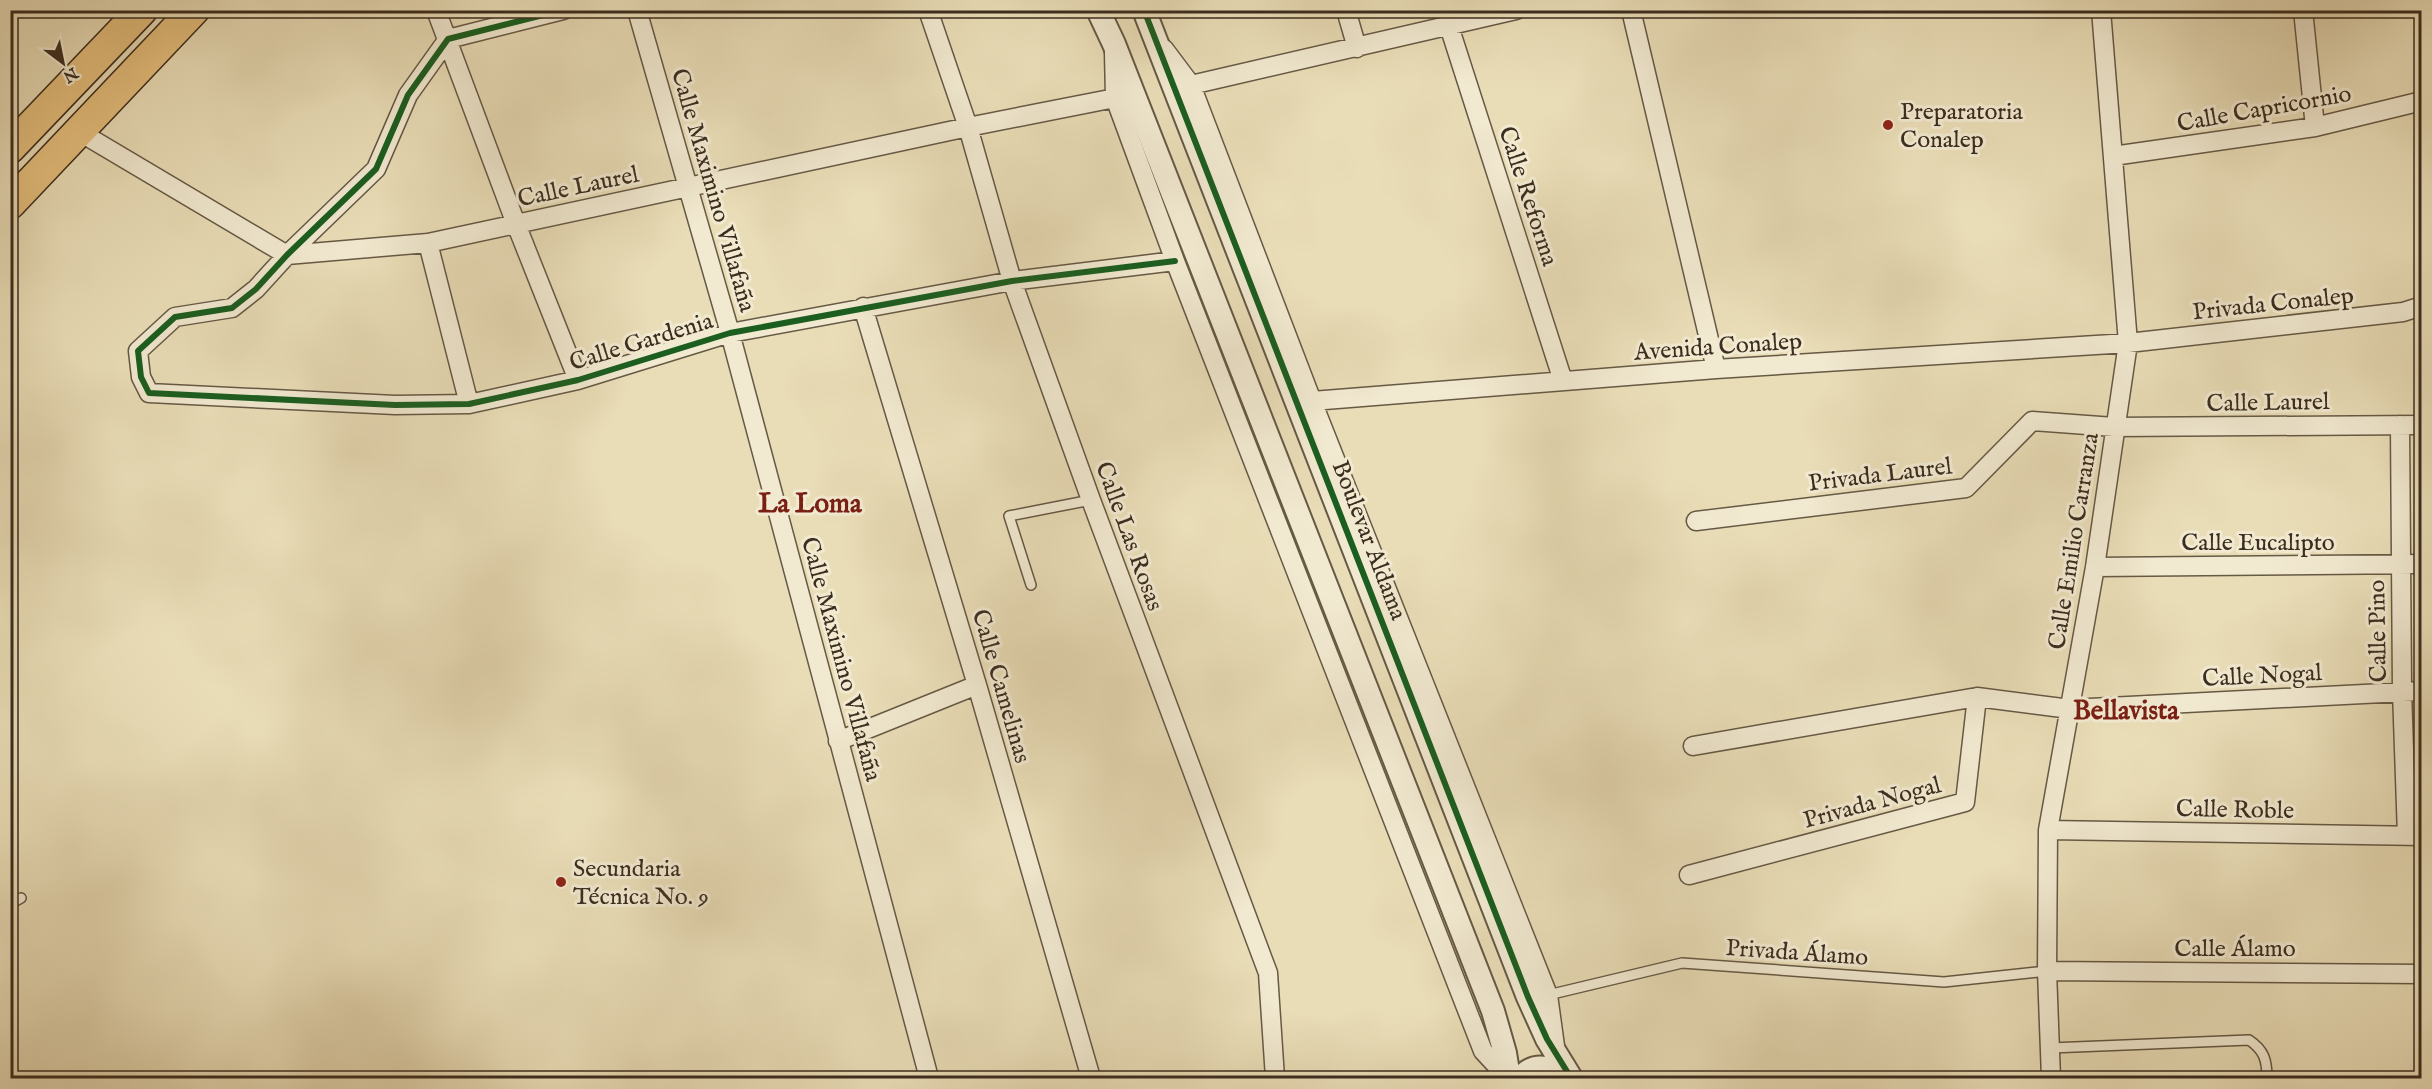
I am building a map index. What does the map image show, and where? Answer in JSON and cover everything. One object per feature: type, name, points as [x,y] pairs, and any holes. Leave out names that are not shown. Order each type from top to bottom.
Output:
[{"type":"highway","points":[[10,148],[142,10]]},
{"type":"highway","points":[[10,209],[20,194],[78,131],[194,10]]},
{"type":"street","points":[[436,10],[516,224],[578,380]]},
{"type":"street","points":[[78,131],[287,255],[376,169],[408,95],[448,39],[563,10]]},
{"type":"street","name":"Calle Maximino Villafaña","points":[[637,10],[730,333],[929,1078]]},
{"type":"street","name":"Calle Las Rosas","points":[[928,10],[968,127],[1012,281],[1090,500],[1268,973],[1275,1078]]},
{"type":"street","points":[[1098,10],[1114,44],[1493,1011],[1505,1053],[1509,1078]]},
{"type":"street","points":[[1346,10],[1357,48]]},
{"type":"street","points":[[1191,85],[1449,26],[1487,14],[1516,10]]},
{"type":"street","points":[[1631,10],[1716,369]]},
{"type":"street","name":"Calle Emilio Carranza","points":[[2051,1078],[2047,970],[2048,830],[2095,567],[2128,343],[2101,10]]},
{"type":"street","points":[[2303,10],[2314,127]]},
{"type":"street","name":"Boulevar Aldama","points":[[1147,20],[1191,85],[1312,401],[1548,995],[1557,1057]]},
{"type":"street","name":"Boulevar Aldama","points":[[1147,20],[1528,997],[1557,1057],[1570,1078]]},
{"type":"street","name":"Calle Reforma","points":[[1449,26],[1563,381]]},
{"type":"street","points":[[1114,44],[1115,98],[1175,261],[1483,1050],[1509,1078]]},
{"type":"street","name":"Calle Laurel","points":[[287,255],[428,243],[968,127],[1115,98]]},
{"type":"street","name":"Calle Capricornio","points":[[2113,156],[2314,127],[2421,102]]},
{"type":"street","points":[[428,243],[469,404]]},
{"type":"street","name":"Calle Gardenia","points":[[287,255],[256,289],[232,308],[175,317],[138,351],[141,377],[149,393],[395,405],[469,404],[578,380],[730,333],[1012,281],[1175,261]]},
{"type":"street","name":"Privada Conalep","points":[[2128,343],[2403,312],[2421,306]]},
{"type":"street","name":"Calle Camelinas","points":[[863,307],[977,685],[1091,1078]]},
{"type":"street","name":"Avenida Conalep","points":[[1312,401],[1716,369],[2128,343]]},
{"type":"street","name":"Privada Laurel","points":[[1696,520],[1966,488],[2032,421],[2114,427]]},
{"type":"street","name":"Calle Pino","points":[[2400,425],[2402,691],[2414,836]]},
{"type":"street","name":"Calle Laurel","points":[[2114,427],[2421,425]]},
{"type":"street","name":"Calle Eucalipto","points":[[2095,567],[2421,564]]},
{"type":"street","points":[[838,741],[977,685]]},
{"type":"street","name":"Calle Nogal","points":[[2070,709],[2421,691]]},
{"type":"street","points":[[1693,746],[1977,697],[2070,709]]},
{"type":"street","name":"Privada Nogal","points":[[1689,875],[1965,802],[1977,697]]},
{"type":"street","name":"Calle Roble","points":[[2048,830],[2414,836]]},
{"type":"street","name":"Calle Álamo","points":[[2047,970],[2421,974]]},
{"type":"street","points":[[1521,1078],[1526,1072],[1541,1066],[1554,1069],[1570,1078]]},
{"type":"lane","points":[[1030,585],[1009,516],[1090,500]]},
{"type":"lane","points":[[10,904],[21,898]]},
{"type":"lane","name":"Privada Álamo","points":[[1548,995],[1682,963],[1944,982],[2047,970]]},
{"type":"lane","points":[[2050,1048],[2249,1040],[2260,1048],[2267,1062],[2267,1078]]},
{"type":"cycle path","points":[[563,10],[448,39],[408,95],[376,169],[287,255],[256,289],[232,308],[175,317],[138,351],[141,377],[149,393],[395,405],[469,404],[578,380],[730,333],[1012,281],[1175,261]]},
{"type":"cycle path","points":[[1144,10],[1528,997],[1547,1039],[1571,1078]]},
{"type":"place","name":"Preparatoria Conalep","points":[[1888,125]]},
{"type":"place","name":"Secundaria Técnica No. 9","points":[[561,882]]},
{"type":"district","name":"La Loma","points":[[810,503]]},
{"type":"district","name":"Bellavista","points":[[2126,710]]}]
